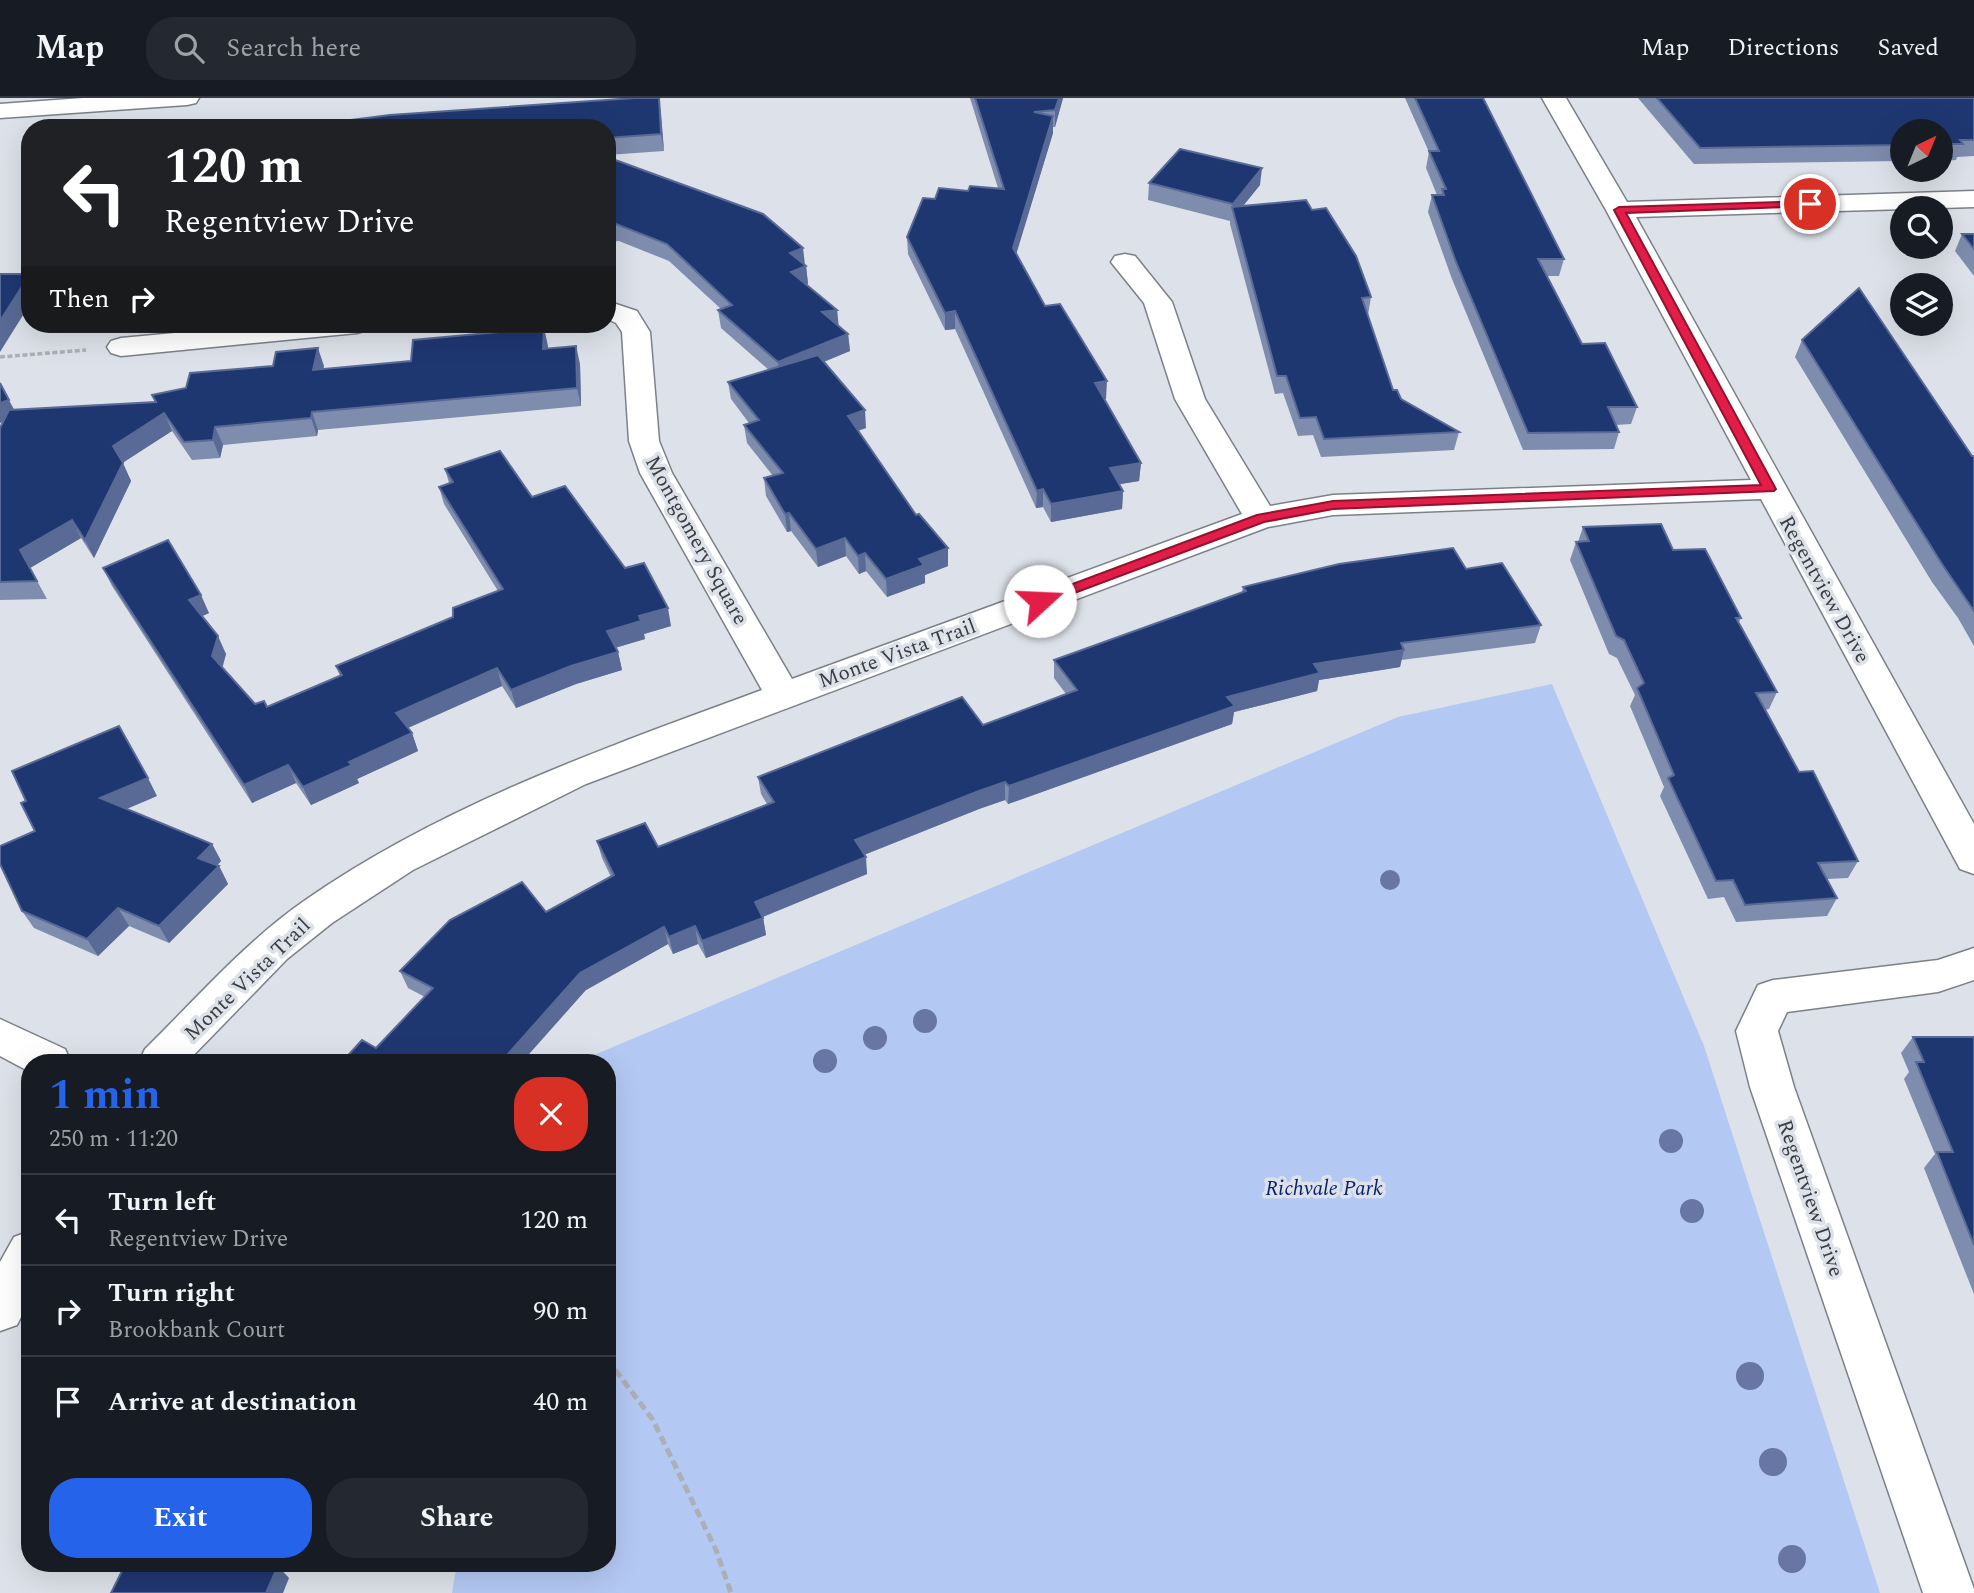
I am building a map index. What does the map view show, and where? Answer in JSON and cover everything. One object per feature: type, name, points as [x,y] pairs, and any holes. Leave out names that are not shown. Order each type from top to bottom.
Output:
[{"type":"street","points":[[0,111],[187,98]]},
{"type":"street","name":"Regentview Drive","points":[[1554,98],[1619,210],[1769,489],[1974,859]]},
{"type":"street","points":[[1619,210],[1974,199]]},
{"type":"street","points":[[1125,262],[1158,302],[1190,399],[1261,518]]},
{"type":"street","name":"Montgomery Square","points":[[616,313],[626,317],[636,332],[644,441],[656,473],[783,695]]},
{"type":"street","points":[[121,347],[265,333]]},
{"type":"street","name":"Monte Vista Trail","points":[[168,1054],[273,948],[318,912],[399,860],[573,774],[1261,518],[1333,505],[1769,489]]},
{"type":"street","name":"Regentview Drive","points":[[1949,1593],[1772,1087],[1757,1031],[1773,997],[1938,976],[1974,964]]},
{"type":"street","points":[[0,1036],[35,1054]]},
{"type":"street","points":[[0,1309],[21,1269]]},
{"type":"path","points":[[0,356],[121,347]]},
{"type":"path","points":[[616,1372],[653,1420],[716,1550],[730,1593]]},
{"type":"green space","name":"Richvale Park","points":[[1552,684],[1704,1046],[1880,1593],[452,1593],[456,1572],[616,1572],[616,1054],[596,1054],[1398,717]]},
{"type":"building","points":[[659,98],[661,134],[616,137],[616,119],[359,119]]},
{"type":"building","points":[[975,98],[1059,98],[1055,110],[1034,112],[1053,116],[1013,248],[1045,306],[1060,304],[1107,381],[1095,383],[1141,463],[1110,468],[1123,491],[1051,504],[1043,489],[1037,491],[955,311],[945,313],[907,237],[923,198],[935,199],[939,188],[968,191],[970,186],[1004,189]]},
{"type":"building","points":[[1415,98],[1483,98],[1564,259],[1538,259],[1582,344],[1605,343],[1637,407],[1608,407],[1619,432],[1528,433],[1456,262],[1432,195],[1444,195],[1442,189],[1446,189],[1429,151],[1439,151]]},
{"type":"building","points":[[1657,98],[1974,98],[1974,140],[1960,140],[1963,144],[1953,144],[1953,119],[1890,119],[1890,145],[1700,148]]},
{"type":"building","points":[[1180,149],[1262,168],[1233,204],[1149,183]]},
{"type":"building","points":[[616,160],[763,214],[803,248],[790,253],[806,266],[791,272],[837,310],[822,312],[848,334],[778,362],[718,310],[732,305],[667,244],[616,224]]},
{"type":"building","points":[[1306,200],[1312,210],[1326,208],[1356,256],[1371,297],[1362,298],[1393,390],[1397,390],[1401,399],[1459,432],[1324,439],[1316,417],[1300,418],[1286,376],[1277,376],[1232,207]]},
{"type":"building","points":[[1962,234],[1974,234],[1974,249]]},
{"type":"building","points":[[0,274],[21,274],[21,288],[0,321]]},
{"type":"building","points":[[1859,288],[1974,456],[1974,611],[1942,564],[1802,340]]},
{"type":"building","points":[[489,333],[544,333],[543,349],[576,346],[577,388],[312,412],[311,418],[215,427],[213,440],[184,442],[164,413],[113,446],[123,463],[85,540],[72,520],[20,550],[37,581],[0,582],[0,428],[9,410],[156,402],[152,395],[186,388],[190,373],[273,366],[276,352],[318,348],[313,370],[411,361],[413,340]]},
{"type":"building","points":[[818,355],[865,410],[848,416],[916,515],[919,514],[948,548],[919,559],[924,565],[886,579],[865,553],[858,556],[845,538],[816,549],[789,513],[785,514],[764,478],[783,473],[744,425],[759,420],[728,382]]},
{"type":"building","points":[[0,383],[9,400],[0,403]]},
{"type":"building","points":[[500,451],[532,497],[565,486],[625,568],[644,563],[668,608],[639,616],[641,621],[607,631],[618,652],[571,666],[511,690],[497,668],[396,713],[412,733],[303,787],[288,765],[244,785],[103,568],[168,540],[201,595],[189,600],[218,636],[212,656],[255,704],[264,701],[267,707],[342,675],[336,666],[453,617],[453,608],[503,589],[439,487],[453,482],[445,469]]},
{"type":"building","points":[[1661,524],[1673,550],[1705,549],[1741,618],[1736,618],[1777,692],[1756,693],[1799,772],[1813,771],[1858,861],[1818,863],[1837,898],[1745,905],[1733,880],[1716,881],[1668,778],[1674,775],[1637,688],[1644,683],[1624,640],[1616,636],[1576,542],[1589,541],[1583,527]]},
{"type":"building","points":[[1453,548],[1466,569],[1502,563],[1541,625],[1401,643],[1404,650],[1314,664],[1320,673],[1227,697],[1235,706],[1009,786],[1005,782],[979,791],[855,840],[866,857],[755,902],[763,918],[702,941],[695,926],[669,937],[664,927],[580,973],[508,1054],[349,1054],[362,1040],[376,1048],[433,988],[400,971],[450,920],[522,882],[546,912],[614,875],[597,841],[645,823],[658,847],[774,802],[758,777],[962,697],[983,725],[1077,690],[1054,660],[1246,591],[1243,587],[1339,564]]},
{"type":"building","points":[[119,726],[148,778],[100,798],[212,844],[198,858],[219,866],[159,926],[118,908],[87,939],[22,911],[0,864],[0,846],[35,831],[21,803],[26,801],[12,771]]},
{"type":"building","points":[[1913,1037],[1974,1037],[1974,1245],[1937,1152],[1953,1152],[1916,1062],[1924,1062]]},
{"type":"building","points":[[122,1572],[275,1572],[266,1593],[111,1593]]},
{"type":"route","points":[[1040,601],[1261,518],[1333,505],[1769,489],[1619,210],[1810,204]]}]
